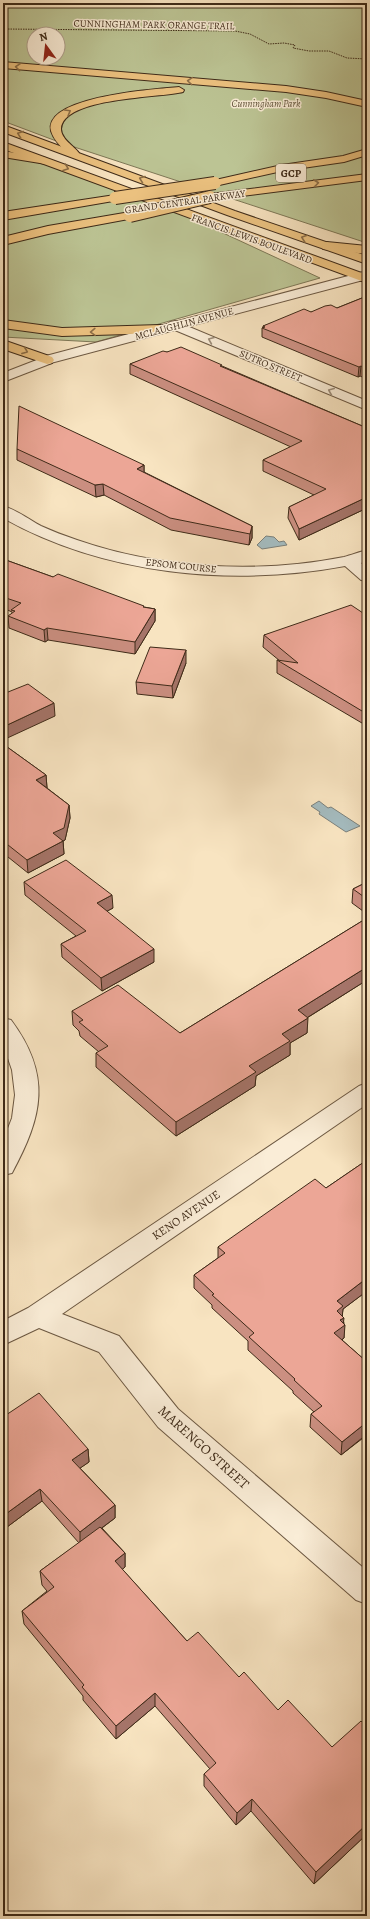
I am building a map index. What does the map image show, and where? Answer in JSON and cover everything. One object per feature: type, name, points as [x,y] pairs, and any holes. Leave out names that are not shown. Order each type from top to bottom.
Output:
[{"type":"main road","points":[[3,66],[286,89],[326,95],[367,104]]},
{"type":"main road","points":[[74,153],[58,136],[56,128],[58,120],[69,110],[80,106],[128,95],[198,90],[255,92],[317,100],[354,109],[367,114]]},
{"type":"main road","name":"FRANCIS LEWIS BOULEVARD","points":[[3,128],[74,153],[231,213],[367,260]]},
{"type":"main road","name":"FRANCIS LEWIS BOULEVARD","points":[[3,145],[364,277]]},
{"type":"main road","points":[[215,183],[282,168],[344,159],[367,152]]},
{"type":"main road","points":[[3,154],[46,161]]},
{"type":"main road","name":"GRAND CENTRAL PARKWAY","points":[[3,216],[215,183],[367,164]]},
{"type":"main road","name":"GRAND CENTRAL PARKWAY","points":[[3,231],[127,213],[210,197],[367,177]]},
{"type":"main road","points":[[3,210],[86,202]]},
{"type":"main road","points":[[3,241],[127,213]]},
{"type":"main road","points":[[327,246],[367,250]]},
{"type":"main road","points":[[3,324],[43,331],[75,333],[160,329]]},
{"type":"main road","points":[[3,344],[47,360]]},
{"type":"street","name":"MCLAUGHLIN AVENUE","points":[[3,378],[47,360],[175,325],[364,277]]},
{"type":"street","name":"SUTRO STREET","points":[[175,325],[367,406]]},
{"type":"street","name":"EPSOM COURSE","points":[[3,511],[15,519],[47,534],[96,551],[148,562],[205,568],[264,570],[292,569],[350,562],[367,555]]},
{"type":"street","points":[[350,562],[367,576]]},
{"type":"street","points":[[3,1026],[8,1032],[22,1059],[27,1100],[25,1118],[3,1166]]},
{"type":"street","name":"KENO AVENUE","points":[[3,1334],[38,1316],[367,1092]]},
{"type":"street","name":"MARENGO STREET","points":[[38,1316],[108,1344],[168,1418],[367,1590]]},
{"type":"path","name":"CUNNINGHAM PARK ORANGE TRAIL","points":[[3,29],[124,29],[235,32],[250,34],[269,44],[284,43],[295,46],[293,48],[309,51],[328,51],[347,58],[367,59]]},
{"type":"green space","name":"Cunningham Park","points":[[3,3],[367,3],[367,243],[59,142],[3,121]]},
{"type":"green space","points":[[3,149],[180,213],[320,278],[96,342],[3,337]]},
{"type":"water","points":[[266,536],[274,537],[279,542],[284,541],[287,545],[262,549],[257,545]]},
{"type":"water","points":[[319,801],[328,808],[331,807],[360,826],[346,832],[319,814],[320,812],[311,806]]},
{"type":"building","points":[[367,296],[367,369],[262,328],[265,327],[263,326],[304,309],[311,312],[331,305],[337,308]]},
{"type":"building","points":[[181,347],[222,365],[220,366],[367,428],[367,497],[299,529],[289,507],[326,489],[263,460],[302,441],[130,364],[163,351],[167,352]]},
{"type":"building","points":[[19,406],[144,465],[137,469],[252,526],[250,534],[170,518],[103,484],[95,485],[17,449]]},
{"type":"building","points":[[3,559],[53,577],[58,574],[144,606],[143,607],[155,609],[135,642],[47,628],[44,630],[8,616],[15,611],[11,610],[21,603],[3,597]]},
{"type":"building","points":[[351,605],[367,615],[367,714],[277,660],[298,663],[264,635]]},
{"type":"building","points":[[150,647],[186,650],[172,686],[136,682]]},
{"type":"building","points":[[28,684],[54,703],[3,727],[3,694]]},
{"type":"building","points":[[3,744],[46,775],[36,780],[69,805],[64,828],[53,833],[63,841],[27,860],[3,841]]},
{"type":"building","points":[[66,860],[112,895],[97,903],[154,949],[101,978],[61,944],[86,931],[24,882]]},
{"type":"building","points":[[367,882],[367,899],[353,889]]},
{"type":"building","points":[[367,918],[367,967],[298,1010],[308,1018],[282,1034],[290,1041],[249,1066],[256,1072],[176,1122],[96,1053],[108,1046],[79,1022],[83,1020],[72,1011],[118,985],[180,1033]]},
{"type":"building","points":[[367,1160],[367,1278],[337,1301],[343,1306],[337,1311],[344,1318],[340,1320],[345,1325],[334,1333],[367,1362],[367,1422],[342,1442],[311,1414],[322,1406],[249,1337],[254,1333],[212,1295],[214,1294],[194,1275],[225,1253],[218,1247],[315,1179],[326,1188]]},
{"type":"building","points":[[39,1393],[88,1449],[72,1460],[115,1505],[80,1532],[40,1489],[3,1516],[3,1417]]},
{"type":"building","points":[[100,1527],[125,1553],[115,1561],[187,1641],[198,1632],[239,1677],[244,1672],[278,1710],[288,1700],[332,1747],[361,1721],[367,1727],[367,1824],[316,1872],[252,1799],[237,1813],[204,1774],[216,1763],[155,1693],[116,1726],[82,1687],[84,1685],[22,1611],[54,1587],[40,1571]]}]
